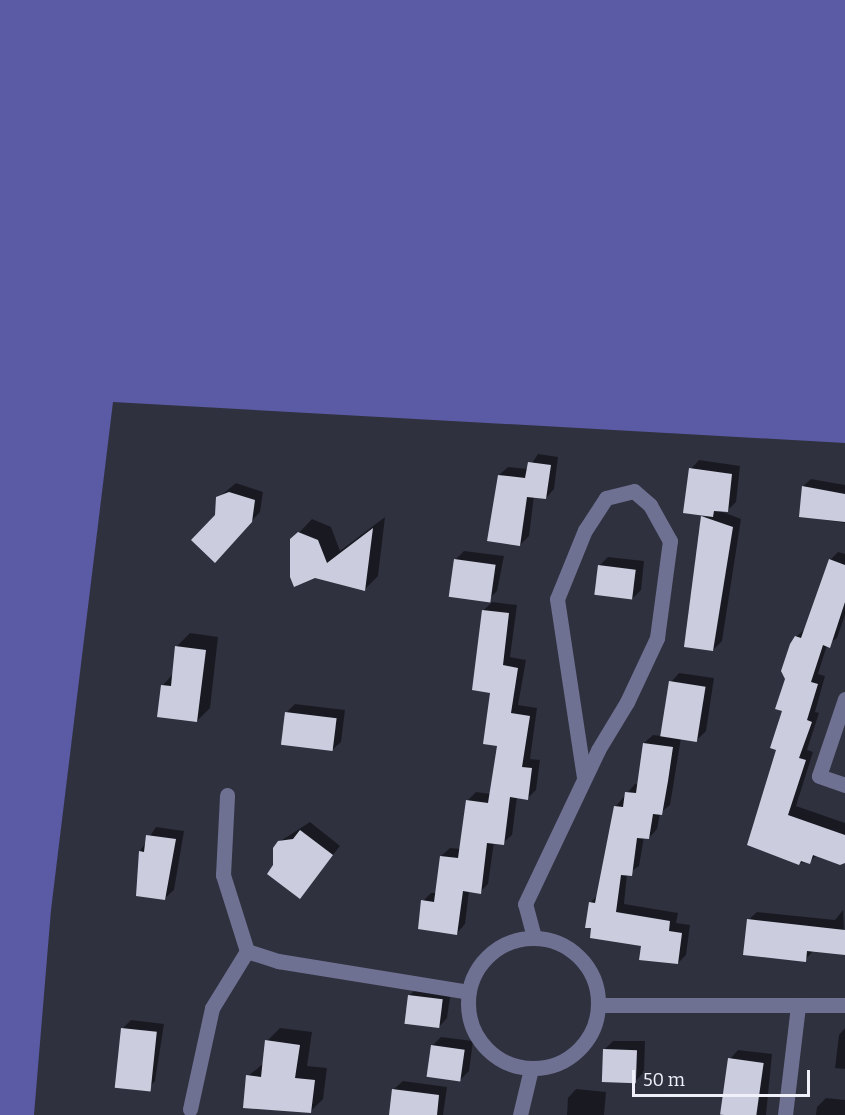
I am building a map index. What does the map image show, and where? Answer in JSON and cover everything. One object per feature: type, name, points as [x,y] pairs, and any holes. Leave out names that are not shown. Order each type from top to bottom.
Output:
[{"type":"street","points":[[534,937],[525,904],[584,778],[657,638],[665,596],[670,541],[650,505],[634,491],[606,498],[585,530],[557,599],[584,778]]},
{"type":"street","points":[[845,699],[819,776],[845,785]]},
{"type":"street","points":[[190,1108],[212,1008],[247,951],[224,876],[227,795]]},
{"type":"street","points":[[534,937],[555,941],[575,952],[593,975],[600,1005],[595,1028],[576,1054],[556,1066],[531,1069],[508,1065],[493,1056],[478,1039],[469,1016],[469,992],[474,975],[487,957],[511,941],[534,937]]},
{"type":"street","points":[[247,951],[278,961],[469,992]]},
{"type":"street","points":[[600,1005],[845,1005]]},
{"type":"street","points":[[785,1115],[798,1006]]},
{"type":"street","points":[[520,1115],[531,1069]]},
{"type":"shaded area","points":[[0,0],[845,0],[845,443],[113,402],[51,910],[34,1115],[0,1115]]},
{"type":"building","points":[[528,462],[551,465],[546,499],[527,497],[520,546],[487,541],[498,475],[525,478]]},
{"type":"building","points":[[689,468],[732,474],[728,512],[714,511],[713,517],[683,513]]},
{"type":"building","points":[[802,486],[845,494],[845,522],[799,517]]},
{"type":"building","points":[[229,492],[255,500],[252,522],[215,563],[191,540],[215,515],[216,497]]},
{"type":"building","points":[[701,516],[733,527],[713,651],[684,647]]},
{"type":"building","points":[[373,528],[365,591],[315,578],[294,587],[290,577],[290,539],[298,532],[318,540],[327,563]]},
{"type":"building","points":[[454,559],[496,565],[490,602],[449,597]]},
{"type":"building","points":[[829,559],[845,565],[845,602],[830,648],[823,645],[811,682],[818,684],[807,720],[812,722],[799,758],[806,760],[788,815],[845,835],[845,863],[840,865],[813,855],[810,864],[801,861],[799,865],[747,845],[776,750],[770,748],[782,711],[775,709],[785,679],[781,671],[790,644],[795,636],[801,638]]},
{"type":"building","points":[[598,565],[636,570],[632,599],[594,595]]},
{"type":"building","points":[[482,610],[509,613],[503,665],[518,668],[511,713],[530,716],[522,767],[532,768],[528,800],[510,797],[504,845],[487,843],[481,894],[463,891],[457,935],[418,929],[421,900],[434,902],[440,856],[458,858],[466,800],[488,803],[497,746],[483,744],[490,693],[472,690]]},
{"type":"building","points":[[175,646],[206,650],[197,722],[157,717],[161,685],[171,686]]},
{"type":"building","points":[[669,681],[706,687],[697,742],[660,736]]},
{"type":"building","points":[[285,712],[337,718],[333,751],[281,745]]},
{"type":"building","points":[[643,743],[673,747],[668,781],[662,815],[653,814],[649,839],[637,838],[632,876],[621,875],[616,912],[670,921],[669,931],[682,933],[678,964],[639,960],[641,946],[590,938],[591,928],[585,928],[589,902],[595,903],[614,806],[623,807],[625,792],[636,793]]},
{"type":"building","points":[[300,830],[333,855],[300,899],[267,874],[273,865],[273,848],[278,841],[293,839]]},
{"type":"building","points":[[146,835],[176,839],[165,900],[136,896],[139,851],[144,852]]},
{"type":"building","points":[[747,919],[845,930],[845,955],[807,951],[806,962],[743,955]]},
{"type":"building","points":[[408,995],[443,999],[439,1028],[404,1024]]},
{"type":"building","points":[[121,1028],[157,1032],[151,1091],[115,1088]]},
{"type":"building","points":[[265,1040],[300,1045],[295,1078],[315,1080],[311,1113],[243,1108],[246,1075],[261,1077]]},
{"type":"building","points":[[431,1045],[465,1050],[460,1081],[427,1077]]},
{"type":"building","points":[[603,1049],[637,1050],[636,1083],[602,1082]]},
{"type":"building","points":[[728,1058],[764,1063],[756,1115],[720,1114]]},
{"type":"building","points":[[392,1089],[439,1095],[437,1115],[389,1115]]}]
